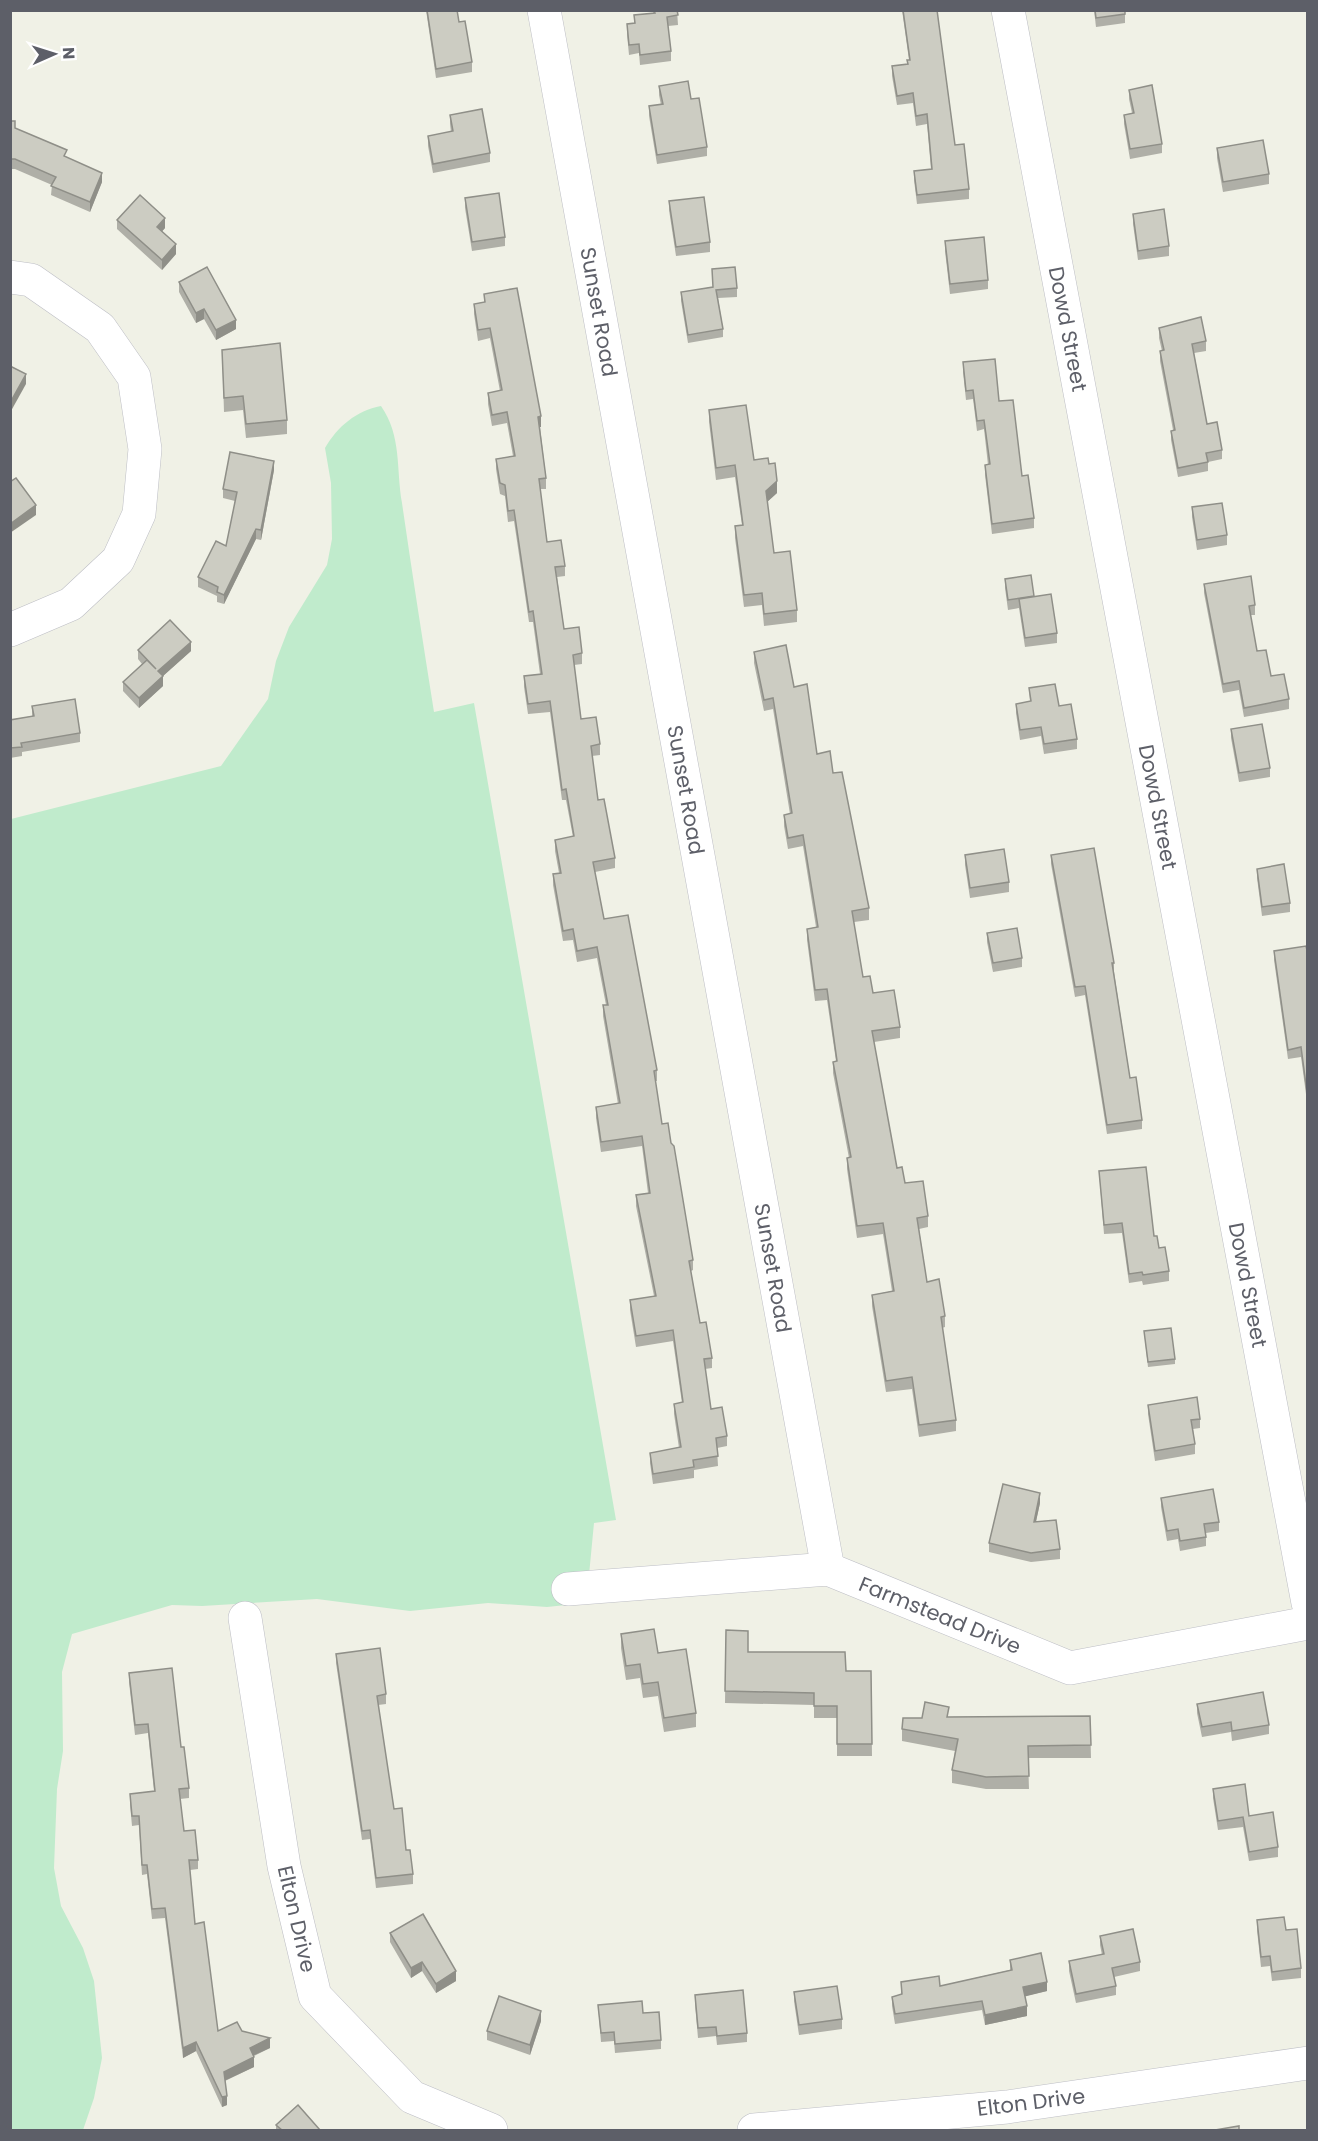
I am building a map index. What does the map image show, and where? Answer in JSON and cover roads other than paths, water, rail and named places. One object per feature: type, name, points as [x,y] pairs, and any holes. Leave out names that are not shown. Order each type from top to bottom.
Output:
[{"type":"street","name":"Sunset Road","points":[[544,10],[828,1569]]},
{"type":"street","name":"Dowd Street","points":[[1008,10],[1308,1603]]},
{"type":"street","points":[[10,277],[31,280],[100,328],[134,377],[145,448],[139,514],[118,560],[71,604],[10,630]]},
{"type":"street","name":"Farmstead Drive","points":[[568,1589],[828,1569],[1070,1668],[1308,1623]]},
{"type":"street","name":"Elton Drive","points":[[245,1618],[284,1866],[315,1996],[412,2097],[491,2130]]},
{"type":"street","name":"Elton Drive","points":[[754,2130],[1007,2107],[1308,2064]]}]
